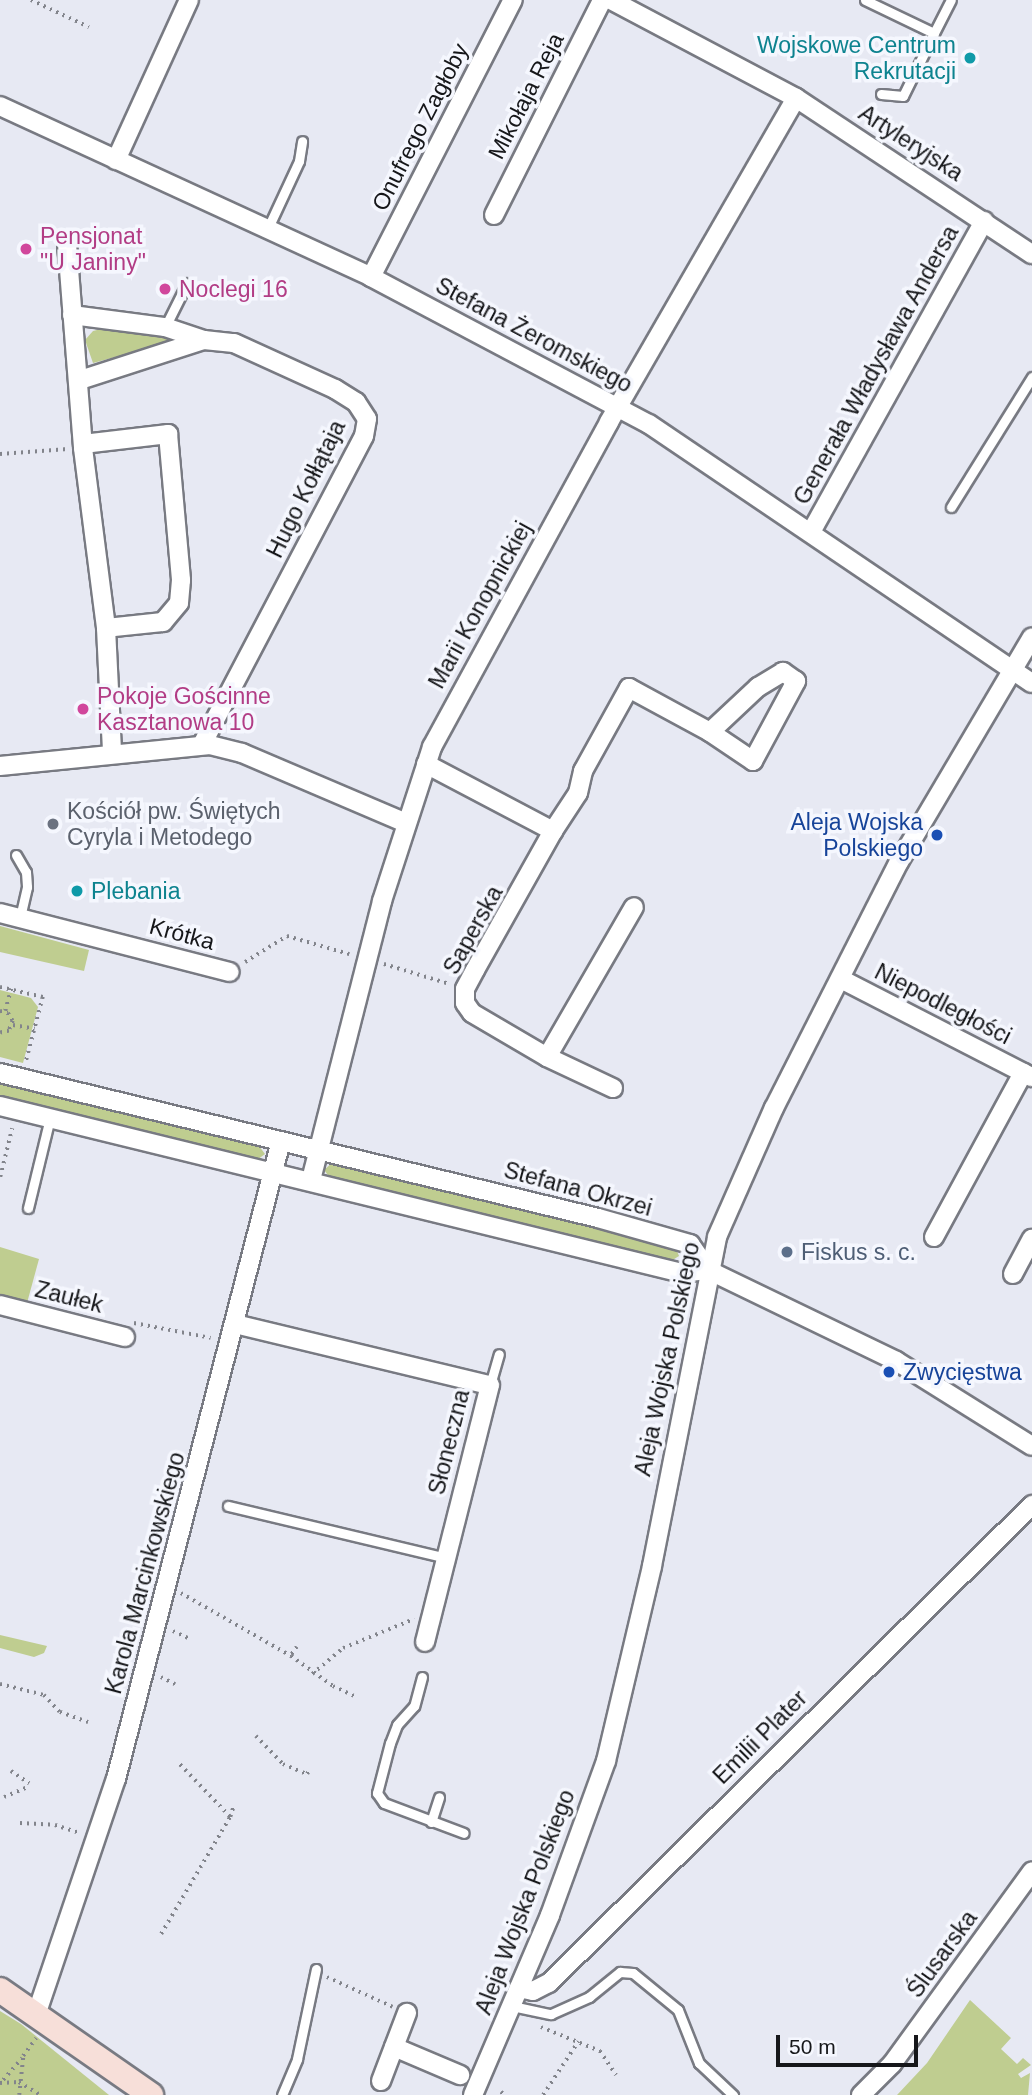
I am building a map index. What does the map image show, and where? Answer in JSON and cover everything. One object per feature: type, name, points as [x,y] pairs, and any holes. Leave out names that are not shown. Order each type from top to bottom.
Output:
[{"type":"street","points":[[116,160],[189,0]]},
{"type":"street","name":"Onufrego Zagłoby","points":[[371,277],[513,0]]},
{"type":"street","name":"Mikołaja Reja","points":[[494,215],[602,0]]},
{"type":"street","name":"Artyleryjska","points":[[611,0],[796,98],[1032,254]]},
{"type":"street","name":"Marii Konopnickiej","points":[[311,1180],[366,958],[426,764],[461,687],[796,98]]},
{"type":"street","name":"Stefana Żeromskiego","points":[[0,106],[371,277],[618,407],[811,532],[1009,671],[1032,683]]},
{"type":"street","name":"Generała Władysława Andersa","points":[[811,532],[985,222]]},
{"type":"street","points":[[67,244],[80,380],[83,446],[106,628],[112,752]]},
{"type":"street","name":"Hugo Kołłątaja","points":[[72,315],[164,327],[204,340],[234,343],[335,389],[356,402],[367,419],[364,436],[202,744]]},
{"type":"street","name":"Hugo Kołłątaja","points":[[80,380],[204,340]]},
{"type":"street","points":[[83,446],[167,433],[181,580],[179,603],[163,622],[106,628]]},
{"type":"street","name":"Aleja Wojska Polskiego","points":[[473,2095],[512,2006],[606,1760],[630,1671],[708,1270],[757,1144],[841,979],[947,775],[1032,637]]},
{"type":"street","name":"Saperska","points":[[613,1088],[547,1057],[472,1013],[465,1003],[465,989],[553,831],[578,793],[583,771],[629,688],[710,732],[753,761],[796,681],[783,672],[758,687],[710,732]]},
{"type":"street","points":[[0,766],[202,744],[242,754],[406,823]]},
{"type":"street","points":[[426,764],[553,831]]},
{"type":"street","points":[[547,1057],[634,907]]},
{"type":"street","name":"Krótka","points":[[0,913],[230,972]]},
{"type":"street","name":"Niepodległości","points":[[841,979],[1027,1075],[934,1237]]},
{"type":"street","name":"Stefana Okrzei","points":[[0,1073],[690,1244],[708,1270]]},
{"type":"street","points":[[0,1106],[275,1170],[682,1273],[708,1270],[896,1361],[1032,1446]]},
{"type":"street","name":"Karola Marcinkowskiego","points":[[39,2021],[116,1779],[281,1141]]},
{"type":"street","points":[[1013,1274],[1032,1239]]},
{"type":"street","name":"Zaułek","points":[[0,1305],[125,1337]]},
{"type":"street","name":"Słoneczna","points":[[235,1324],[490,1385],[425,1642]]},
{"type":"street","name":"Emilii Plater","points":[[519,1988],[533,1991],[548,1983],[1032,1505]]},
{"type":"street","name":"Ślusarska","points":[[861,2095],[892,2064],[1032,1871]]},
{"type":"street","points":[[0,1990],[39,2021],[151,2095]]},
{"type":"street","points":[[381,2081],[407,2013]]},
{"type":"street","points":[[394,2047],[460,2075]]},
{"type":"lane","points":[[865,0],[934,33]]},
{"type":"lane","points":[[881,94],[903,96],[951,0]]},
{"type":"lane","points":[[267,230],[299,161],[302,141]]},
{"type":"lane","points":[[164,327],[187,283]]},
{"type":"lane","points":[[951,507],[1032,377]]},
{"type":"lane","points":[[16,855],[26,872],[20,917]]},
{"type":"lane","points":[[28,1208],[50,1118]]},
{"type":"lane","points":[[490,1385],[499,1354]]},
{"type":"lane","points":[[228,1506],[446,1558]]},
{"type":"lane","points":[[422,1677],[414,1706],[397,1725],[390,1743],[377,1793],[384,1803],[464,1833]]},
{"type":"lane","points":[[431,1822],[439,1797]]},
{"type":"lane","points":[[282,2095],[297,2059],[315,1970]]},
{"type":"lane","points":[[512,2006],[551,2014],[589,1997],[620,1972],[633,1973],[678,2010],[699,2063],[733,2095]]},
{"type":"path","points":[[31,0],[89,27]]},
{"type":"path","points":[[0,454],[83,446]]},
{"type":"path","points":[[230,972],[287,936],[465,989]]},
{"type":"path","points":[[0,987],[43,997],[25,1067]]},
{"type":"path","points":[[11,989],[2,1011],[13,1025],[35,1029]]},
{"type":"path","points":[[0,1033],[13,1025]]},
{"type":"path","points":[[0,1177],[15,1119]]},
{"type":"path","points":[[0,1153],[6,1154]]},
{"type":"path","points":[[125,1337],[135,1321],[220,1340]]},
{"type":"path","points":[[179,1592],[357,1697]]},
{"type":"path","points":[[314,1673],[343,1648],[433,1611]]},
{"type":"path","points":[[168,1629],[190,1639]]},
{"type":"path","points":[[291,1656],[297,1647]]},
{"type":"path","points":[[156,1675],[175,1684]]},
{"type":"path","points":[[0,1684],[44,1695],[60,1712],[88,1722]]},
{"type":"path","points":[[256,1736],[283,1764],[307,1774],[309,1770]]},
{"type":"path","points":[[179,1763],[230,1817]]},
{"type":"path","points":[[4,1797],[29,1785],[11,1771]]},
{"type":"path","points":[[161,1934],[230,1817],[234,1805]]},
{"type":"path","points":[[20,1824],[55,1825],[84,1836]]},
{"type":"path","points":[[315,1970],[407,2013]]},
{"type":"path","points":[[2,2081],[23,2056],[39,2021]]},
{"type":"path","points":[[529,2023],[600,2051],[617,2075]]},
{"type":"path","points":[[543,2095],[578,2042]]},
{"type":"path","points":[[19,2095],[23,2056]]},
{"type":"path","points":[[2,2081],[19,2082],[41,2095]]},
{"type":"green space","points":[[101,329],[170,338],[175,341],[93,363],[85,340],[93,331]]},
{"type":"green space","points":[[0,926],[89,950],[84,971],[0,952]]},
{"type":"green space","points":[[0,990],[31,998],[38,1007],[23,1063],[0,1057]]},
{"type":"green space","points":[[0,1080],[256,1142],[265,1154],[257,1160],[0,1098]]},
{"type":"green space","points":[[333,1162],[675,1246],[679,1256],[671,1261],[331,1179],[324,1170]]},
{"type":"green space","points":[[0,1247],[39,1259],[27,1303],[0,1296]]},
{"type":"green space","points":[[0,1635],[47,1646],[44,1653],[34,1657],[0,1648]]},
{"type":"green space","points":[[970,2000],[1011,2038],[1001,2049],[1017,2064],[1023,2058],[1031,2065],[1018,2074],[1021,2078],[1030,2073],[1028,2095],[897,2095],[927,2063]]},
{"type":"green space","points":[[0,2011],[21,2024],[109,2095],[0,2095]]},
{"type":"place","name":"Wojskowe Centrum Rekrutacji","points":[[970,58]]},
{"type":"place","name":"Pensjonat \"U Janiny\"","points":[[26,249]]},
{"type":"place","name":"Noclegi 16","points":[[165,289]]},
{"type":"place","name":"Pokoje Gościnne Kasztanowa 10","points":[[83,709]]},
{"type":"place","name":"Kościół pw. Świętych Cyryla i Metodego","points":[[53,824]]},
{"type":"place","name":"Aleja Wojska Polskiego","points":[[937,835]]},
{"type":"place","name":"Plebania","points":[[77,891]]},
{"type":"place","name":"Fiskus s. c.","points":[[787,1252]]},
{"type":"place","name":"Zwycięstwa","points":[[889,1372]]}]
